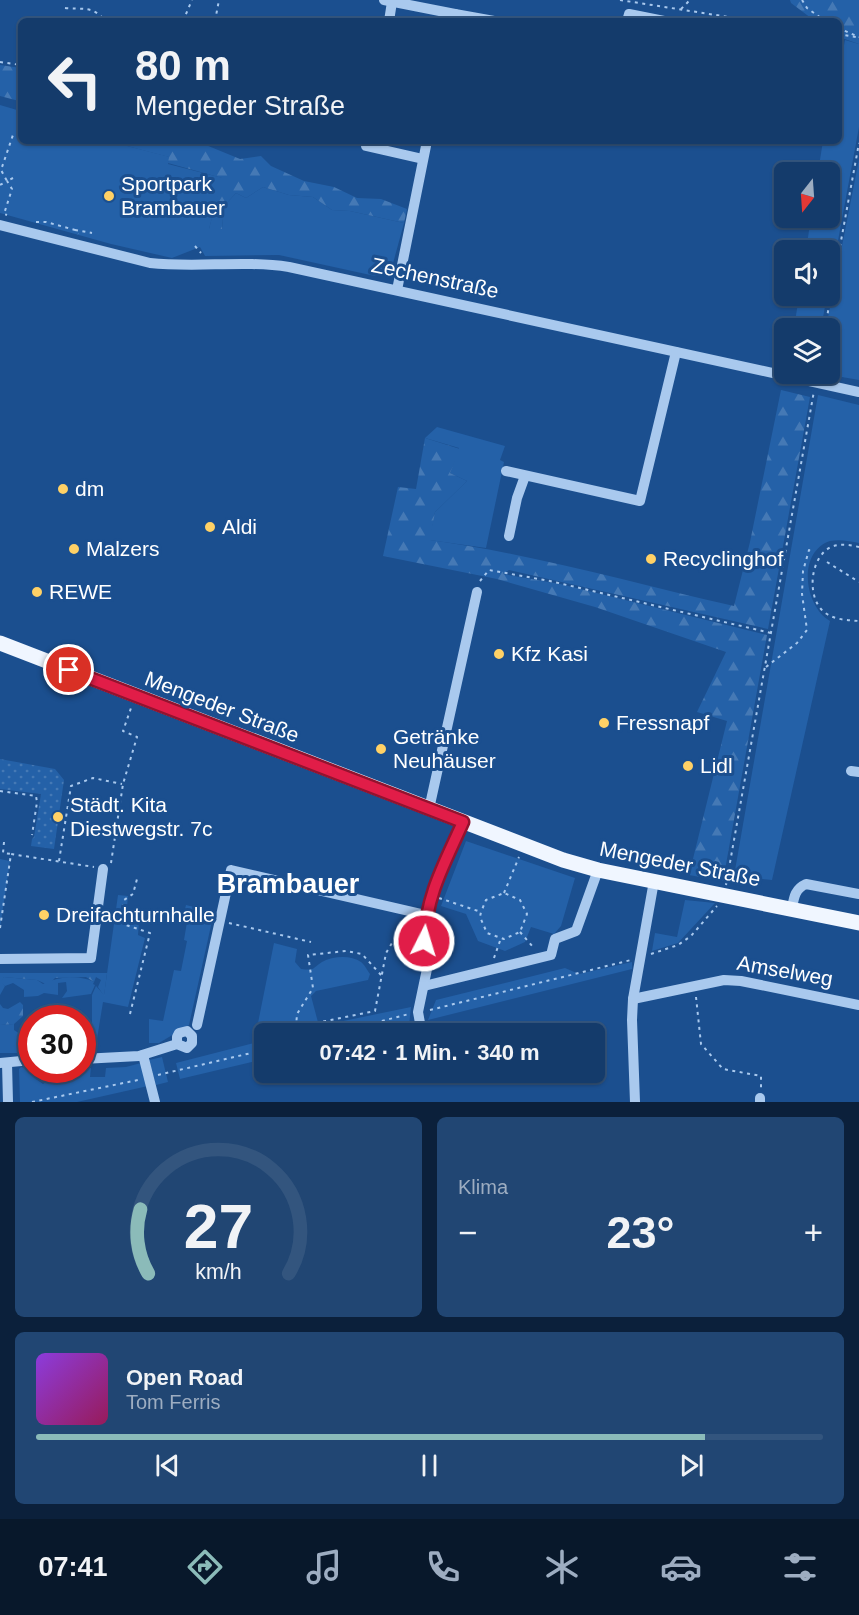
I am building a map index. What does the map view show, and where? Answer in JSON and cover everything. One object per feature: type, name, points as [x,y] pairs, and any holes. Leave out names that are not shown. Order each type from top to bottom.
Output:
[{"type":"main road","name":"Mengeder Straße","points":[[0,643],[563,861],[859,923]]},
{"type":"street","points":[[389,18],[388,1],[454,17]]},
{"type":"street","points":[[628,18],[629,14],[649,18]]},
{"type":"street","points":[[366,144],[366,146],[423,159]]},
{"type":"street","points":[[397,290],[426,144]]},
{"type":"street","name":"Zechenstraße","points":[[0,225],[150,264],[172,266],[240,262],[268,263],[774,374]]},
{"type":"street","points":[[506,471],[640,501],[676,352]]},
{"type":"street","name":"Zechenstraße","points":[[820,384],[859,392]]},
{"type":"street","points":[[509,536],[517,498],[525,476]]},
{"type":"street","points":[[429,809],[477,592]]},
{"type":"street","points":[[420,1023],[417,1012],[431,950],[424,941],[426,915],[431,895],[463,822]]},
{"type":"street","points":[[0,959],[91,958],[103,869]]},
{"type":"street","points":[[197,1025],[231,870],[426,915]]},
{"type":"street","points":[[424,986],[551,955],[555,939],[576,931],[598,870]]},
{"type":"street","points":[[635,1102],[633,999],[654,881]]},
{"type":"street","points":[[792,908],[795,894],[806,884],[859,894]]},
{"type":"street","name":"Amselweg","points":[[633,999],[724,980],[741,981],[859,1005]]},
{"type":"street","points":[[96,1059],[143,1055],[177,1044]]},
{"type":"street","points":[[143,1055],[155,1102]]},
{"type":"street","points":[[4,1063],[8,1102]]},
{"type":"path","points":[[184,18],[192,0]]},
{"type":"path","points":[[216,18],[219,0]]},
{"type":"path","points":[[644,0],[643,4],[736,18]]},
{"type":"path","points":[[681,9],[690,0]]},
{"type":"path","points":[[802,0],[807,8],[821,18]]},
{"type":"path","points":[[65,8],[89,8],[99,12],[103,18]]},
{"type":"path","points":[[842,30],[859,37]]},
{"type":"path","points":[[842,35],[859,37]]},
{"type":"path","points":[[0,62],[18,65]]},
{"type":"path","points":[[14,132],[1,170],[12,189],[4,214],[14,217]]},
{"type":"path","points":[[827,318],[859,143]]},
{"type":"path","points":[[0,185],[12,178]]},
{"type":"path","points":[[34,222],[46,222],[92,233]]},
{"type":"path","points":[[75,230],[88,248]]},
{"type":"path","points":[[374,1023],[639,957],[678,945],[691,936],[725,895],[815,384]]},
{"type":"path","points":[[859,547],[846,544],[831,547],[820,556],[811,585],[815,599],[823,611],[837,619],[859,621]]},
{"type":"path","points":[[765,668],[797,643],[807,630],[802,594],[803,571],[809,550],[813,553]]},
{"type":"path","points":[[826,562],[858,581]]},
{"type":"path","points":[[477,592],[480,581],[489,570],[550,581],[771,633]]},
{"type":"path","points":[[3,844],[3,853],[110,870],[123,784],[137,737],[123,731],[136,696]]},
{"type":"path","points":[[59,861],[70,786],[93,778],[123,784]]},
{"type":"path","points":[[0,791],[36,796],[32,836]]},
{"type":"path","points":[[504,893],[524,846]]},
{"type":"path","points":[[0,928],[11,854]]},
{"type":"path","points":[[130,1014],[150,933],[126,925],[122,916],[124,900],[133,894],[137,879]]},
{"type":"path","points":[[504,893],[520,900],[527,914],[520,932],[504,939],[487,933],[480,917],[486,900],[504,893]]},
{"type":"path","points":[[431,895],[481,912]]},
{"type":"path","points":[[220,921],[311,942]]},
{"type":"path","points":[[520,932],[542,958]]},
{"type":"path","points":[[490,970],[501,938]]},
{"type":"path","points":[[381,975],[362,954],[346,951],[308,956],[313,988],[297,1014],[296,1027],[375,1011],[386,953],[392,943]]},
{"type":"path","points":[[695,986],[700,1044],[723,1069],[761,1076],[760,1100]]},
{"type":"green space","points":[[790,0],[859,0],[859,44],[842,38],[842,18],[811,18]]},
{"type":"green space","points":[[845,40],[859,44],[859,127],[838,240],[808,240],[809,228],[840,228],[840,162],[820,162],[823,144],[842,144],[842,56]]},
{"type":"green space","points":[[0,65],[18,68],[18,101],[0,96]]},
{"type":"green space","name":"Sportpark Brambauer","points":[[0,105],[17,110],[18,107],[18,144],[120,144],[170,157],[168,164],[223,178],[209,229],[222,229],[224,206],[236,193],[246,198],[263,187],[289,195],[313,197],[332,210],[350,211],[404,223],[392,267],[386,273],[375,276],[279,255],[205,256],[200,247],[172,258],[111,244],[0,213]]},
{"type":"green space","points":[[119,144],[203,144],[240,159],[261,156],[271,166],[304,181],[334,187],[357,198],[381,199],[407,209],[404,223],[350,211],[332,210],[313,197],[289,195],[263,187],[246,198],[236,193],[224,206],[222,229],[209,229],[222,178],[168,163],[169,157]]},
{"type":"green space","points":[[859,159],[859,380],[840,377],[840,318],[828,318],[830,306],[840,306],[840,256]]},
{"type":"green space","points":[[797,306],[825,306],[823,318],[796,318]]},
{"type":"green space","points":[[781,390],[810,397],[768,629],[509,570],[503,574],[560,584],[767,635],[723,881],[689,875],[727,721],[697,712],[726,652],[595,607],[497,579],[383,556],[398,487],[416,489],[425,438],[460,449],[450,473],[467,481],[435,512],[430,540],[545,561],[734,606],[750,542]]},
{"type":"green space","points":[[818,395],[859,405],[859,543],[830,541],[819,547],[812,556],[808,580],[810,592],[814,604],[830,621],[772,880],[734,876]]},
{"type":"green space","points":[[437,427],[505,446],[500,460],[504,462],[486,548],[429,540],[435,512],[467,481],[450,473],[459,448],[425,438]]},
{"type":"green space","points":[[0,759],[55,769],[64,780],[54,849],[31,846],[41,794],[0,789]]},
{"type":"green space","points":[[466,841],[575,878],[561,926],[554,934],[531,927],[525,942],[505,951],[478,941],[466,914],[441,906]]},
{"type":"green space","points":[[0,859],[10,861],[0,928]]},
{"type":"green space","points":[[118,895],[128,896],[126,917],[139,921],[138,935],[145,938],[128,1007],[103,1002],[96,1039],[96,1005],[92,1005],[92,995],[96,986],[104,995]]},
{"type":"green space","points":[[685,900],[715,903],[678,943],[652,951],[655,933],[677,937]]},
{"type":"green space","points":[[186,905],[214,912],[189,1025],[159,1043],[149,1043],[149,1019],[163,1021],[174,970],[181,971],[187,941],[184,940],[187,922],[182,921]]},
{"type":"green space","points":[[274,943],[297,949],[295,962],[301,969],[312,969],[326,960],[347,957],[361,962],[370,974],[368,980],[316,991],[311,996],[318,1023],[258,1023]]},
{"type":"green space","points":[[632,962],[632,969],[428,1020],[436,1000],[565,968],[579,974]]},
{"type":"green space","points":[[0,973],[107,973],[104,996],[98,987],[101,980],[96,977],[94,982],[86,977],[55,978],[48,985],[37,980],[4,977],[1,982],[5,986],[0,995]]},
{"type":"green space","points":[[4,977],[37,980],[43,984],[61,978],[75,977],[94,982],[95,985],[91,994],[62,998],[67,991],[66,982],[58,983],[58,995],[44,993],[24,997],[24,990],[13,983],[5,986],[0,982]]},
{"type":"green space","points":[[20,1002],[23,1005],[18,1005],[18,1020],[14,1024],[0,1025],[0,1004],[3,1008],[8,1009]]},
{"type":"green space","points":[[411,1007],[409,1023],[334,1023]]},
{"type":"green space","points":[[14,1024],[14,1030],[18,1033],[18,1053],[0,1053],[0,1025]]},
{"type":"green space","points":[[254,1043],[254,1061],[180,1079],[176,1063]]},
{"type":"green space","points":[[162,1057],[168,1082],[156,1085],[149,1060]]},
{"type":"green space","points":[[141,1063],[148,1086],[77,1102],[20,1102],[19,1083],[96,1083],[96,1077],[105,1077],[106,1068],[126,1067]]},
{"type":"place","name":"Sportpark Brambauer","points":[[109,196]]},
{"type":"place","name":"dm","points":[[63,489]]},
{"type":"place","name":"Aldi","points":[[210,527]]},
{"type":"place","name":"Malzers","points":[[74,549]]},
{"type":"place","name":"Recyclinghof","points":[[651,559]]},
{"type":"place","name":"REWE","points":[[37,592]]},
{"type":"place","name":"Kfz Kasi","points":[[499,654]]},
{"type":"place","name":"Fressnapf","points":[[604,723]]},
{"type":"place","name":"Getränke Neuhäuser","points":[[381,749]]},
{"type":"place","name":"Lidl","points":[[688,766]]},
{"type":"place","name":"Städt. Kita Diestwegstr. 7c","points":[[58,817]]},
{"type":"place","name":"Dreifachturnhalle","points":[[44,915]]},
{"type":"district","name":"Brambauer","points":[[288,884]]},
{"type":"route","points":[[69,670],[463,822],[431,895],[426,915],[424,941]]}]
